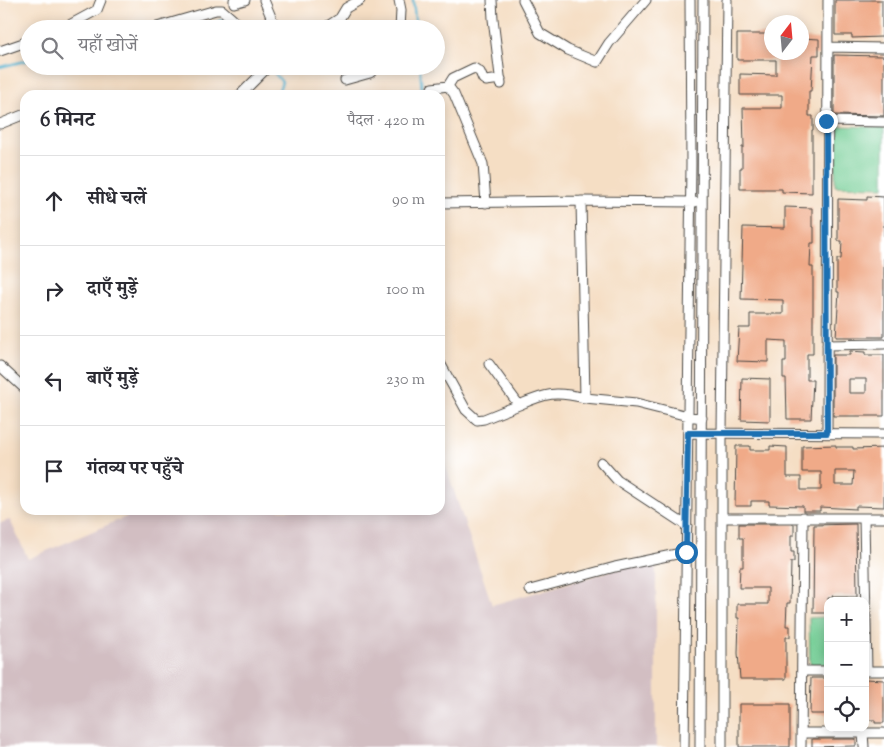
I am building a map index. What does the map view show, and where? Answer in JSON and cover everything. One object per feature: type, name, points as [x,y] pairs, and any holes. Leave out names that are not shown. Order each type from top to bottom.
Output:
[{"type":"street","points":[[79,20],[97,10],[101,0]]},
{"type":"street","points":[[181,20],[222,10],[234,1],[245,0]]},
{"type":"street","points":[[264,0],[272,20]]},
{"type":"street","points":[[337,20],[346,8],[360,0]]},
{"type":"street","points":[[399,0],[402,10],[401,20]]},
{"type":"street","points":[[448,86],[453,78],[474,68],[480,72],[486,81],[501,81],[492,0]]},
{"type":"street","points":[[523,0],[540,33],[568,50],[597,62],[609,44],[646,0]]},
{"type":"street","points":[[684,747],[690,201],[690,0]]},
{"type":"street","points":[[700,747],[703,0]]},
{"type":"street","points":[[722,747],[722,433],[727,0]]},
{"type":"street","points":[[827,433],[826,121],[829,47],[828,0]]},
{"type":"street","points":[[222,10],[234,20]]},
{"type":"street","points":[[0,50],[20,44]]},
{"type":"street","points":[[829,47],[884,48]]},
{"type":"street","points":[[245,90],[260,75]]},
{"type":"street","points":[[345,80],[363,75]]},
{"type":"street","points":[[432,88],[448,86]]},
{"type":"street","points":[[448,86],[454,94],[483,164],[486,203]]},
{"type":"street","points":[[0,124],[20,116]]},
{"type":"street","points":[[826,121],[884,122]]},
{"type":"street","points":[[581,201],[585,398]]},
{"type":"street","points":[[445,203],[703,202]]},
{"type":"street","points":[[827,345],[884,344]]},
{"type":"street","points":[[489,364],[519,405]]},
{"type":"street","points":[[0,366],[20,384]]},
{"type":"street","points":[[445,372],[466,410],[476,420],[484,419],[540,396],[562,393],[585,398],[636,403],[702,418]]},
{"type":"street","points":[[688,433],[884,434]]},
{"type":"street","points":[[601,462],[617,480],[687,526]]},
{"type":"street","points":[[723,518],[884,518]]},
{"type":"street","points":[[801,747],[803,518]]},
{"type":"street","points":[[864,518],[866,642]]},
{"type":"street","points":[[530,590],[686,552]]},
{"type":"street","points":[[802,671],[824,671]]},
{"type":"street","points":[[869,671],[884,671]]},
{"type":"street","points":[[801,733],[884,733]]},
{"type":"street","points":[[864,733],[864,747]]},
{"type":"shaded area","points":[[445,464],[492,605],[656,558],[656,747],[0,747],[0,523],[10,520],[28,559],[130,515],[445,515]]},
{"type":"green space","points":[[836,126],[884,127],[884,187],[835,186]]},
{"type":"green space","points":[[824,617],[824,664],[810,664],[809,618]]},
{"type":"building","points":[[835,0],[882,0],[882,37],[852,38],[852,35],[835,35]]},
{"type":"building","points":[[737,34],[764,34],[764,60],[737,60]]},
{"type":"building","points":[[809,38],[819,39],[819,55],[813,55],[811,91],[809,91],[809,116],[813,116],[812,193],[782,192],[782,189],[740,189],[742,147],[744,147],[743,108],[782,108],[782,95],[740,95],[740,74],[776,75],[776,60],[809,60]]},
{"type":"building","points":[[834,55],[883,56],[884,116],[834,115]]},
{"type":"building","points":[[867,196],[884,197],[884,337],[836,337],[839,292],[837,292],[837,259],[841,259],[842,241],[838,241],[838,199],[867,200]]},
{"type":"building","points":[[785,207],[812,208],[814,243],[811,243],[810,267],[813,267],[813,354],[807,354],[807,380],[813,380],[811,419],[787,419],[786,378],[783,378],[783,362],[786,362],[786,341],[768,340],[768,362],[737,361],[739,328],[750,328],[750,314],[783,314],[783,300],[741,299],[743,227],[785,228]]},
{"type":"building","points":[[850,351],[865,352],[865,355],[884,355],[884,416],[833,416],[833,355],[850,355]],"holes":[[[849,379],[866,379],[866,393],[849,393]]]},
{"type":"building","points":[[742,378],[770,379],[770,421],[741,420]]},
{"type":"building","points":[[836,445],[836,447],[853,447],[853,449],[884,448],[884,507],[856,506],[856,509],[820,507],[820,511],[803,511],[803,506],[769,505],[769,501],[751,501],[751,506],[735,506],[736,446],[750,446],[750,450],[770,450],[770,446],[787,447],[787,477],[801,477],[801,490],[821,490],[821,472],[802,472],[802,446]],"holes":[[[835,471],[854,471],[853,485],[835,485]]]},
{"type":"building","points":[[739,524],[794,524],[794,535],[791,535],[791,552],[794,552],[794,562],[791,562],[790,603],[787,603],[786,626],[790,626],[790,637],[786,637],[786,679],[740,679],[737,604],[768,604],[768,588],[739,588],[740,567],[743,567],[743,538],[739,538]]},
{"type":"building","points":[[856,524],[857,596],[824,597],[824,613],[813,613],[814,525]]},
{"type":"building","points":[[811,678],[824,678],[824,714],[810,714]]},
{"type":"building","points":[[869,679],[884,680],[884,723],[875,723],[875,720],[869,720]]},
{"type":"building","points":[[739,704],[790,704],[790,747],[739,747]]},
{"type":"building","points":[[812,739],[856,739],[856,746],[812,747]]},
{"type":"waterway","points":[[413,0],[415,20]]},
{"type":"waterway","points":[[0,67],[20,62]]},
{"type":"waterway","points":[[276,75],[282,82],[279,90]]},
{"type":"waterway","points":[[421,75],[422,90]]},
{"type":"route","points":[[686,552],[688,433],[827,433],[826,121]]}]
